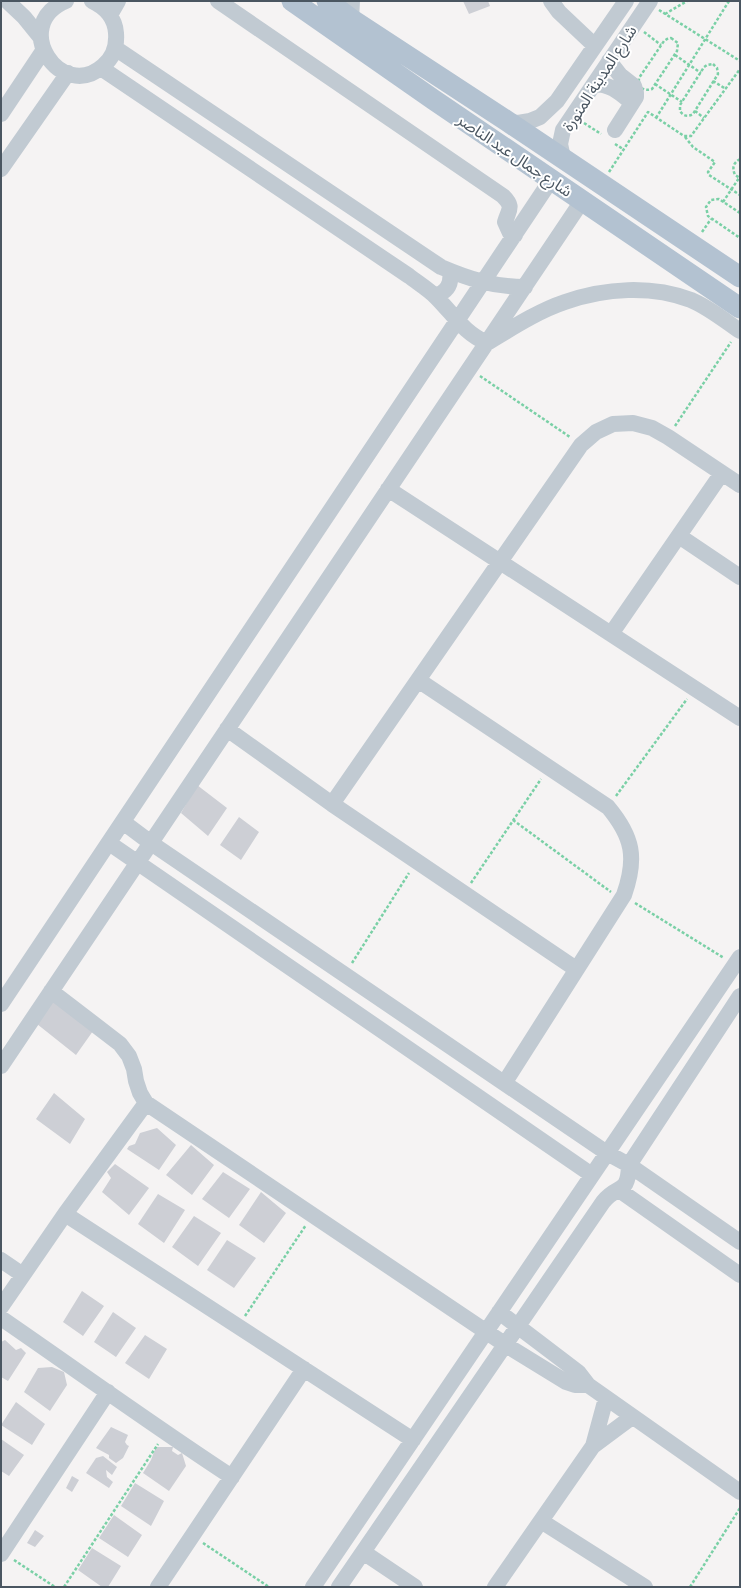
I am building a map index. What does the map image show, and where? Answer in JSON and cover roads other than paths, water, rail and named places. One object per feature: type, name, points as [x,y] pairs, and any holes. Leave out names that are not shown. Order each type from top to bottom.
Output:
[{"type":"main road","name":"شارع جمال عبد الناصر","points":[[292,1],[551,180],[740,308]]},
{"type":"main road","name":"شارع جمال عبد الناصر","points":[[327,1],[352,10],[507,121],[740,277]]},
{"type":"street","points":[[7,1],[24,17],[53,65],[68,73],[85,74],[101,68],[112,56],[115,48],[116,31],[114,22],[104,8],[92,1]]},
{"type":"street","points":[[1,114],[42,45],[42,26],[45,18],[57,5],[64,1]]},
{"type":"street","points":[[110,15],[118,1]]},
{"type":"street","points":[[218,1],[503,196],[509,202],[511,208],[505,222],[510,233],[515,235]]},
{"type":"street","points":[[551,1],[559,12],[595,46]]},
{"type":"street","name":"شارع المدينة المنورة","points":[[507,121],[518,123],[530,121],[540,117],[557,101],[626,1]]},
{"type":"street","name":"شارع المدينة المنورة","points":[[563,158],[561,152],[561,137],[563,130],[650,2]]},
{"type":"street","points":[[115,48],[422,256],[450,271],[483,283],[525,287]]},
{"type":"street","points":[[609,61],[620,74],[634,86],[636,93],[636,97],[610,136]]},
{"type":"street","points":[[101,68],[402,272],[435,296],[457,322],[471,334],[487,343]]},
{"type":"street","points":[[1,169],[68,73]]},
{"type":"street","points":[[594,84],[606,85],[612,88],[632,103]]},
{"type":"street","points":[[557,101],[574,113]]},
{"type":"street","points":[[1,1004],[551,180]]},
{"type":"street","points":[[1,1066],[582,201]]},
{"type":"street","points":[[435,296],[440,294],[448,287],[450,282],[450,271]]},
{"type":"street","points":[[487,343],[544,311],[564,302],[600,293],[630,290],[672,294],[692,301],[740,330]]},
{"type":"street","points":[[332,804],[581,445],[596,432],[613,424],[633,423],[652,428],[740,485]]},
{"type":"street","points":[[611,634],[722,473]]},
{"type":"street","points":[[388,489],[740,718]]},
{"type":"street","points":[[679,536],[740,577]]},
{"type":"street","points":[[418,680],[608,807],[620,822],[628,839],[631,858],[630,877],[622,897],[505,1082]]},
{"type":"street","points":[[227,730],[332,804],[576,970]]},
{"type":"street","points":[[123,822],[151,843],[607,1152],[629,1165],[738,1238]]},
{"type":"street","points":[[109,843],[592,1175]]},
{"type":"street","points":[[313,1587],[737,961]]},
{"type":"street","points":[[52,991],[120,1044],[129,1056],[134,1069],[136,1081],[146,1103],[506,1345],[566,1382],[575,1385],[588,1385]]},
{"type":"street","points":[[339,1587],[603,1202],[612,1193],[623,1188],[628,1181],[629,1165],[740,996]]},
{"type":"street","points":[[1,1307],[65,1214],[146,1103]]},
{"type":"street","points":[[619,1190],[740,1275]]},
{"type":"street","points":[[65,1214],[413,1440]]},
{"type":"street","points":[[1,1260],[23,1275]]},
{"type":"street","points":[[499,1312],[578,1372],[588,1385],[740,1492]]},
{"type":"street","points":[[1,1318],[108,1392],[164,1433],[232,1477]]},
{"type":"street","points":[[158,1587],[304,1369]]},
{"type":"street","points":[[1,1553],[108,1392]]},
{"type":"street","points":[[593,1446],[606,1398]]},
{"type":"street","points":[[495,1587],[593,1446],[632,1417]]},
{"type":"street","points":[[541,1521],[645,1587]]},
{"type":"street","points":[[363,1552],[415,1587]]}]
